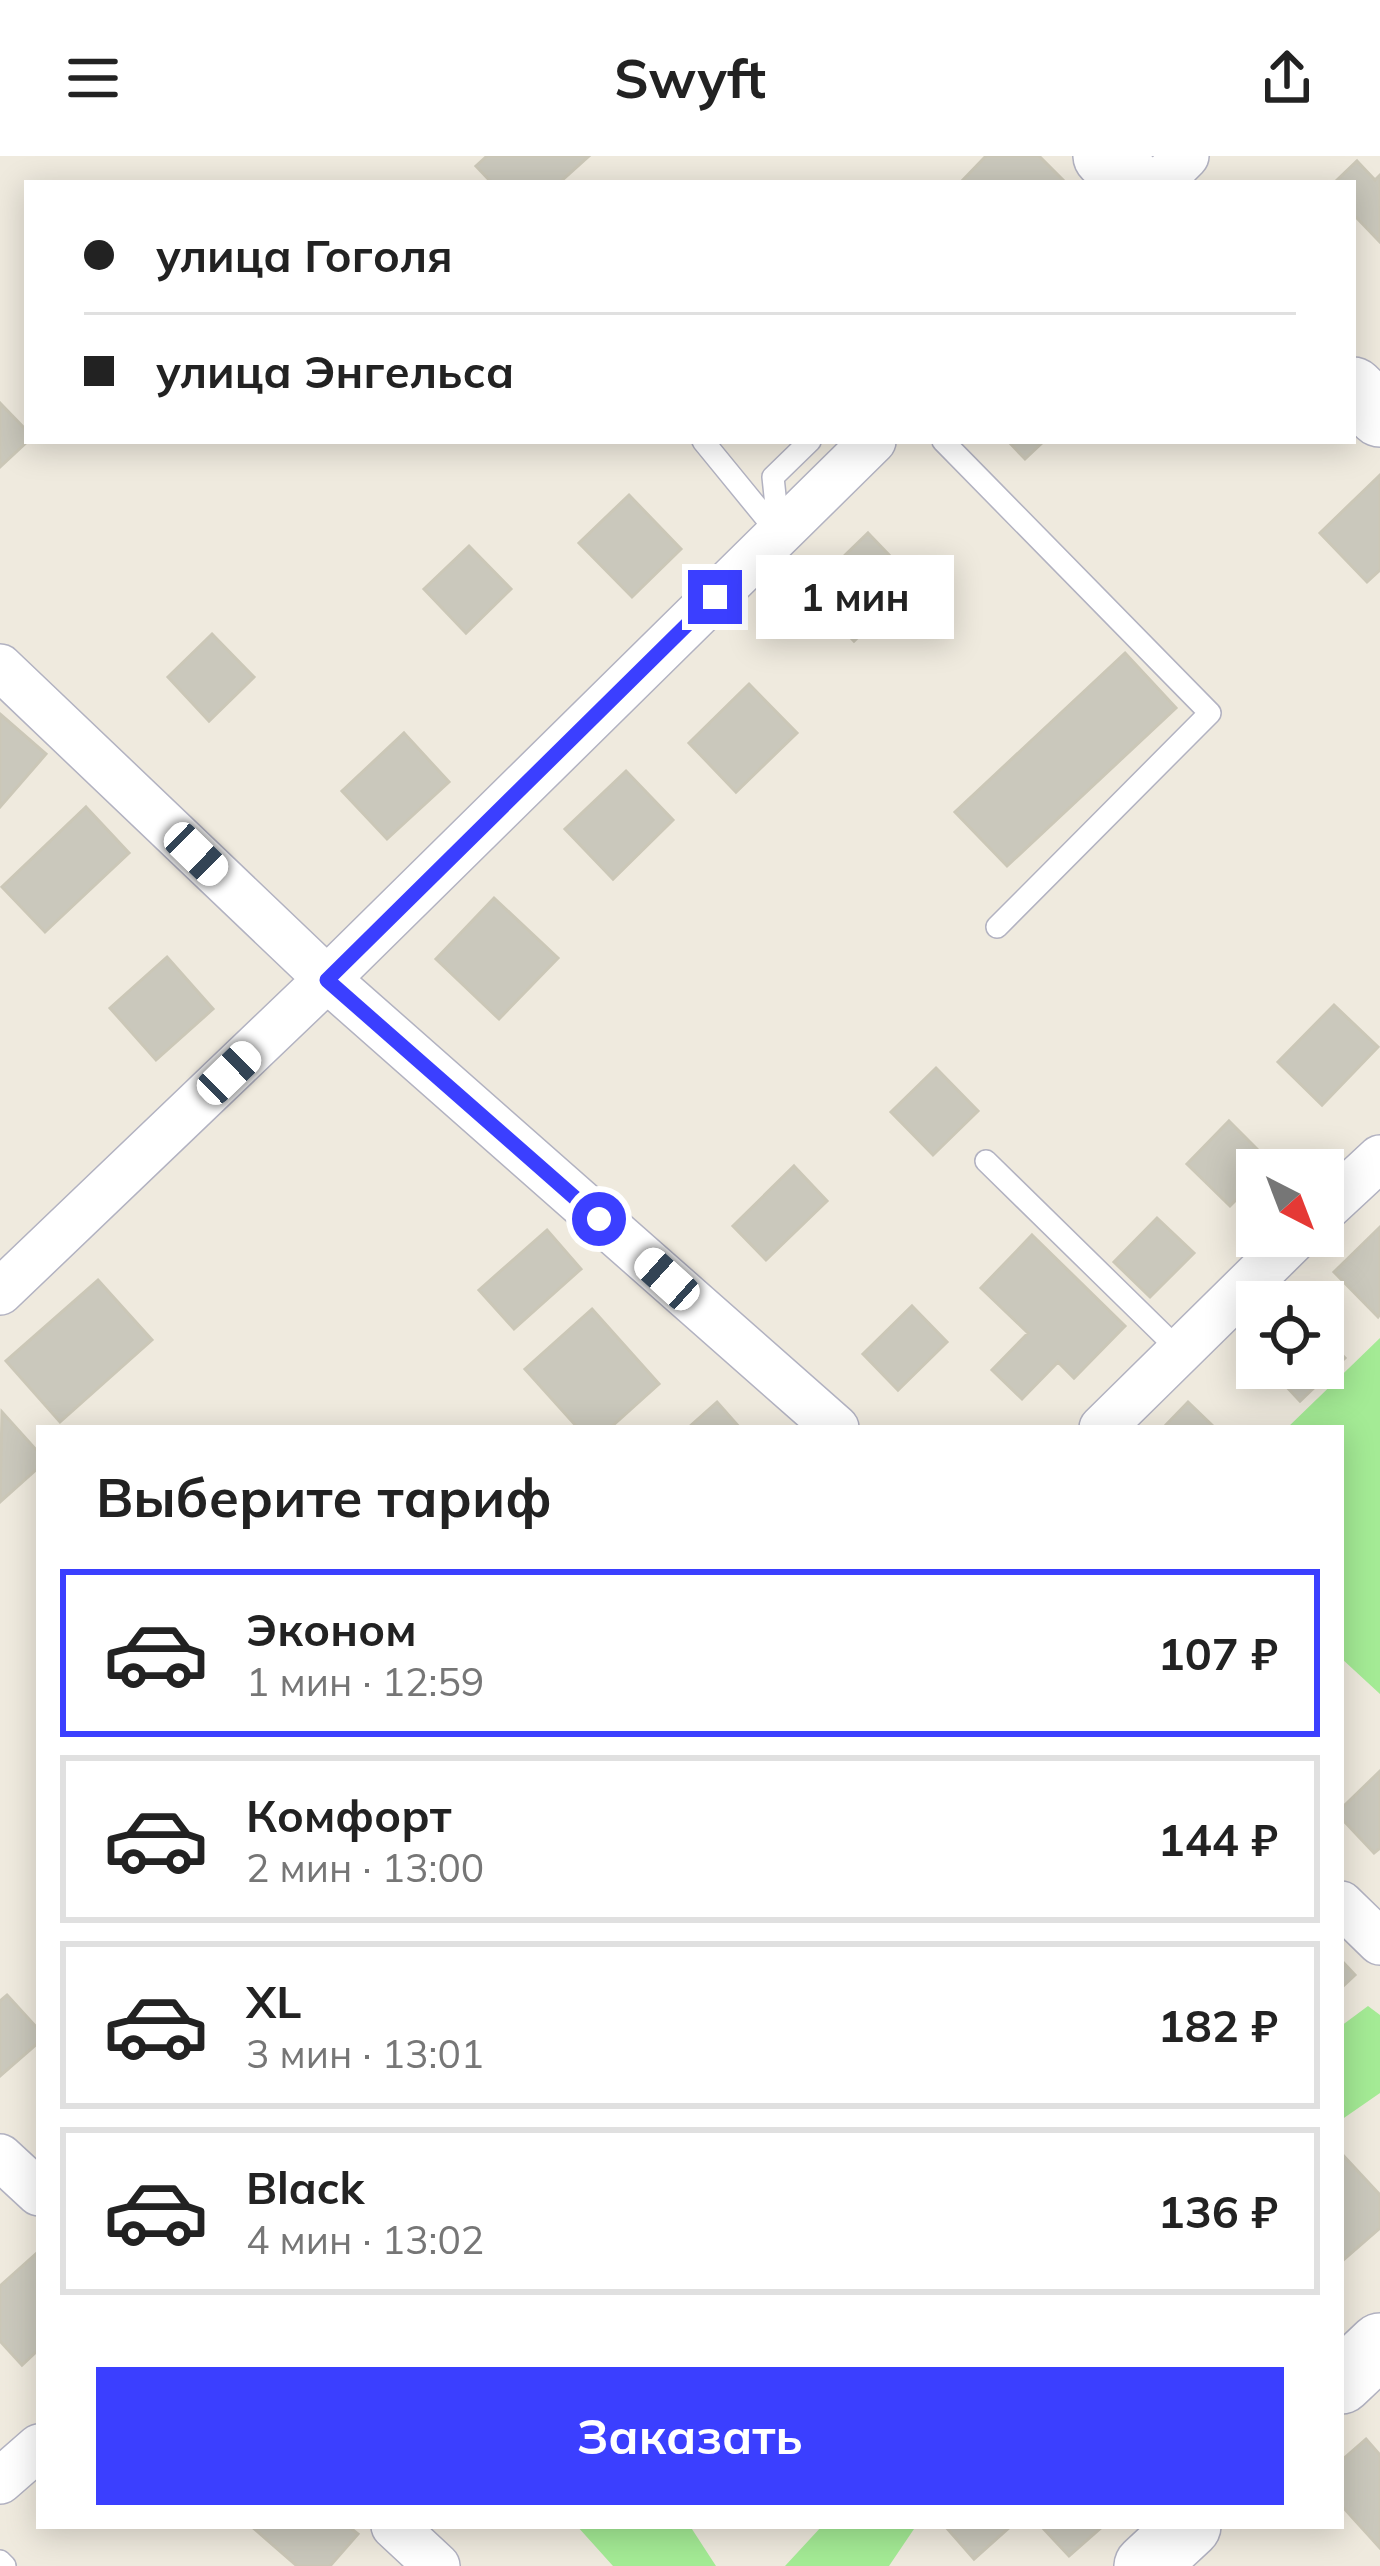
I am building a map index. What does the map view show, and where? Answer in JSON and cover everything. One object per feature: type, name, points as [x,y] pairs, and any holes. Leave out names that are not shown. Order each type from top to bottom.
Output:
[{"type":"street","points":[[1105,156],[1131,180]]},
{"type":"street","points":[[1162,180],[1186,156]]},
{"type":"street","points":[[1356,392],[1380,415]]},
{"type":"street","points":[[0,1292],[327,980],[870,444]]},
{"type":"street","points":[[0,667],[327,980],[833,1425]]},
{"type":"street","points":[[1344,1191],[1380,1157]]},
{"type":"street","points":[[1105,1425],[1276,1257]]},
{"type":"street","points":[[1344,1907],[1380,1942]]},
{"type":"street","points":[[0,2157],[36,2190]]},
{"type":"street","points":[[1344,2379],[1380,2345]]},
{"type":"street","points":[[0,2481],[36,2449]]},
{"type":"street","points":[[397,2529],[437,2566]]},
{"type":"street","points":[[1146,2566],[1186,2529]]},
{"type":"lane","points":[[705,444],[779,534]]},
{"type":"lane","points":[[779,534],[773,477],[807,444]]},
{"type":"lane","points":[[946,444],[1210,713],[997,927]]},
{"type":"lane","points":[[986,1161],[1180,1351]]},
{"type":"green space","points":[[1380,1338],[1380,1694],[1344,1661],[1344,1425],[1290,1425],[1327,1389],[1344,1389],[1344,1373]]},
{"type":"green space","points":[[1368,2006],[1380,2015],[1380,2093],[1344,2118],[1344,2024]]},
{"type":"green space","points":[[580,2529],[692,2529],[716,2566],[613,2566]]},
{"type":"green space","points":[[819,2529],[914,2529],[889,2566],[785,2566]]},
{"type":"building","points":[[487,156],[589,156],[562,180],[489,180],[476,166]]},
{"type":"building","points":[[986,156],[1039,156],[1063,180],[963,180]]},
{"type":"building","points":[[1357,161],[1375,180],[1380,175],[1380,242],[1356,217],[1356,180],[1337,180]]},
{"type":"building","points":[[0,403],[24,428],[25,444],[0,467]]},
{"type":"building","points":[[1011,444],[1041,444],[1025,459]]},
{"type":"building","points":[[1380,475],[1380,570],[1367,582],[1320,533]]},
{"type":"building","points":[[629,495],[681,549],[632,597],[579,543]]},
{"type":"building","points":[[868,533],[915,582],[854,641],[807,592]]},
{"type":"building","points":[[469,546],[511,589],[466,633],[424,589]]},
{"type":"building","points":[[212,634],[254,677],[209,721],[168,677]]},
{"type":"building","points":[[1125,653],[1176,708],[1007,866],[955,812]]},
{"type":"building","points":[[749,684],[797,733],[736,792],[689,743]]},
{"type":"building","points":[[0,714],[46,754],[0,807]]},
{"type":"building","points":[[404,733],[449,782],[387,839],[342,791]]},
{"type":"building","points":[[626,771],[673,820],[613,879],[565,829]]},
{"type":"building","points":[[86,807],[129,853],[45,932],[2,887]]},
{"type":"building","points":[[494,898],[558,958],[499,1019],[436,959]]},
{"type":"building","points":[[167,957],[213,1009],[156,1060],[110,1008]]},
{"type":"building","points":[[1334,1005],[1378,1047],[1322,1105],[1278,1062]]},
{"type":"building","points":[[936,1068],[978,1111],[933,1155],[891,1112]]},
{"type":"building","points":[[1229,1121],[1257,1149],[1236,1149],[1236,1200],[1230,1206],[1187,1164]]},
{"type":"building","points":[[794,1166],[827,1201],[766,1260],[733,1226]]},
{"type":"building","points":[[1157,1218],[1194,1253],[1150,1297],[1114,1262]]},
{"type":"building","points":[[1380,1227],[1378,1317],[1334,1272]]},
{"type":"building","points":[[547,1230],[581,1269],[514,1329],[479,1290]]},
{"type":"building","points":[[1032,1235],[1125,1326],[1074,1378],[1058,1362],[1022,1399],[992,1370],[1028,1333],[981,1288]]},
{"type":"building","points":[[98,1280],[152,1340],[60,1422],[6,1361]]},
{"type":"building","points":[[912,1306],[947,1342],[898,1390],[863,1354]]},
{"type":"building","points":[[592,1309],[659,1384],[613,1425],[575,1425],[525,1369]]},
{"type":"building","points":[[1289,1389],[1313,1389],[1300,1401]]},
{"type":"building","points":[[717,1402],[737,1425],[691,1425]]},
{"type":"building","points":[[1188,1402],[1212,1425],[1166,1425]]},
{"type":"building","points":[[2,1412],[36,1450],[36,1470],[0,1502]]},
{"type":"building","points":[[1380,1771],[1380,1848],[1374,1853],[1344,1821],[1344,1806]]},
{"type":"building","points":[[1344,1963],[1355,1975],[1344,1985]]},
{"type":"building","points":[[7,1995],[36,2027],[36,2045],[0,2076],[0,2001]]},
{"type":"building","points":[[1344,2156],[1380,2195],[1380,2228],[1344,2259]]},
{"type":"building","points":[[36,2254],[36,2352],[22,2365],[0,2341],[0,2286]]},
{"type":"building","points":[[1366,2439],[1380,2455],[1380,2548],[1344,2508],[1344,2458]]},
{"type":"building","points":[[254,2529],[352,2529],[358,2534],[330,2566],[297,2566]]},
{"type":"building","points":[[948,2529],[1008,2529],[974,2559]]},
{"type":"building","points":[[1044,2529],[1100,2529],[1069,2556]]},
{"type":"route","points":[[599,1219],[327,980],[715,597]]}]
